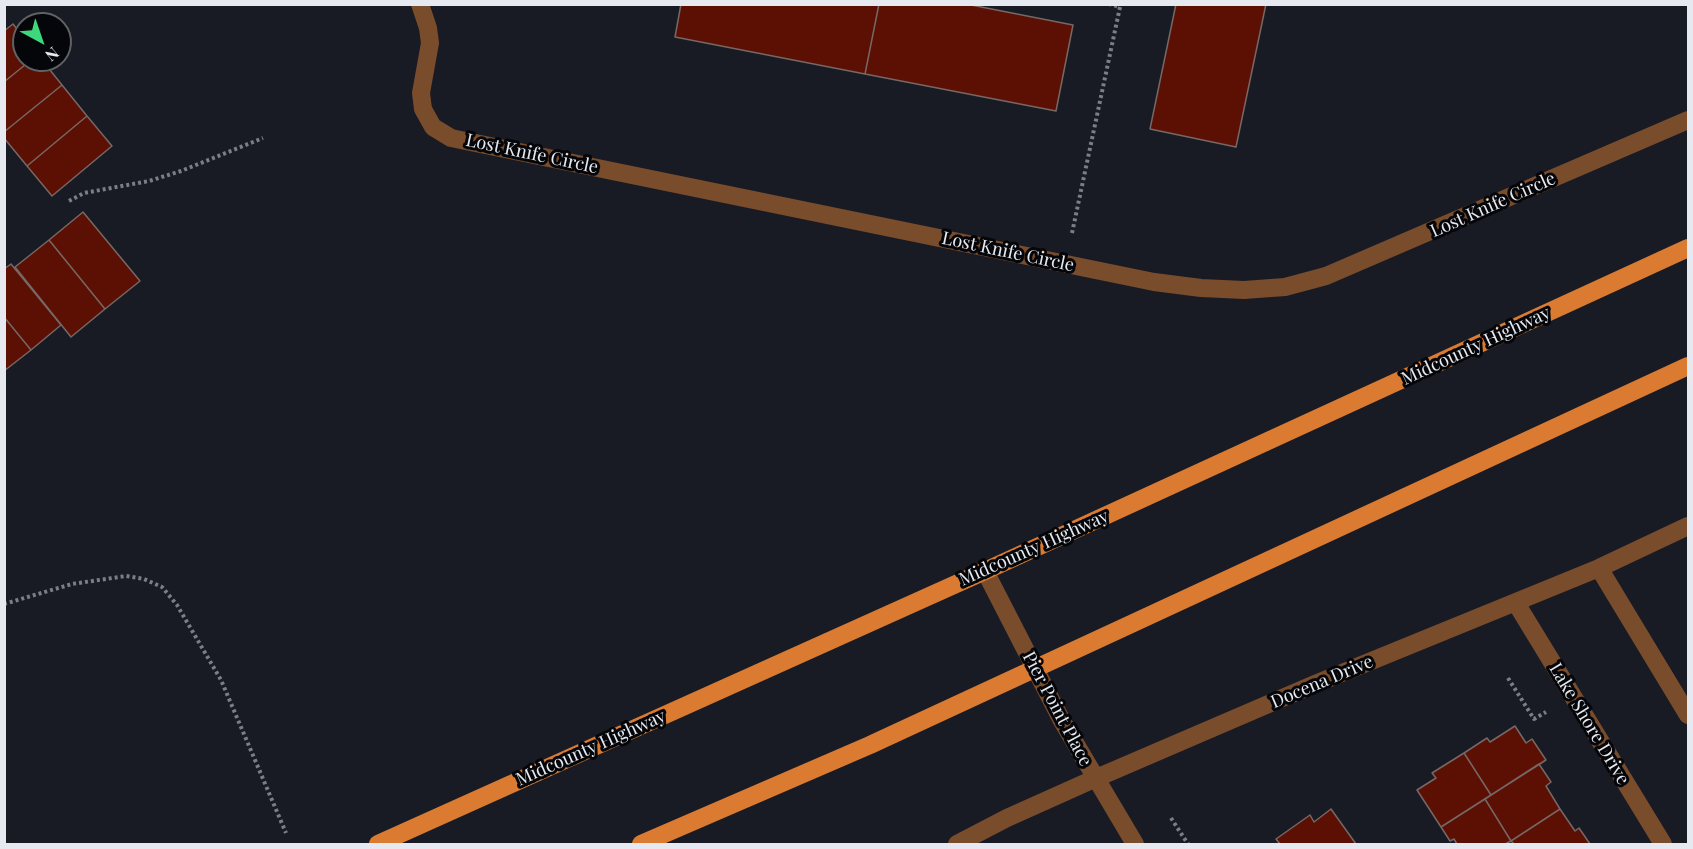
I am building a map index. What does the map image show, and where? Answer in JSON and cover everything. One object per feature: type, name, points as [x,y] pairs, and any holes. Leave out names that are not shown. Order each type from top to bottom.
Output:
[{"type":"main road","name":"Midcounty Highway","points":[[378,844],[985,571],[1689,248]]},
{"type":"main road","points":[[641,844],[870,745],[1689,366]]},
{"type":"street","name":"Lost Knife Circle","points":[[420,4],[426,20],[430,43],[422,93],[423,109],[433,127],[451,138],[1066,264],[1201,288],[1244,290],[1285,287],[1326,276],[1364,262],[1689,120]]},
{"type":"street","name":"Docena Drive","points":[[957,844],[1007,818],[1094,779],[1315,684],[1599,568],[1689,526]]},
{"type":"street","points":[[1599,568],[1689,715]]},
{"type":"street","name":"Pier Point Place","points":[[985,571],[1094,779],[1135,844]]},
{"type":"street","name":"Lake Shore Drive","points":[[1516,603],[1663,844]]},
{"type":"path","points":[[1066,264],[1120,7],[1109,4]]},
{"type":"path","points":[[69,201],[84,193],[149,181],[181,171],[263,138]]},
{"type":"path","points":[[4,604],[72,584],[126,576],[144,579],[162,587],[177,606],[221,680],[286,833]]},
{"type":"path","points":[[1508,678],[1534,719],[1550,710]]},
{"type":"path","points":[[1171,818],[1188,844]]},
{"type":"building","points":[[681,4],[879,4],[865,74],[675,37]]},
{"type":"building","points":[[879,4],[966,4],[1073,25],[1056,111],[865,74]]},
{"type":"building","points":[[1176,4],[1266,4],[1236,147],[1150,129]]},
{"type":"building","points":[[12,25],[12,72],[16,72],[4,82],[4,31]]},
{"type":"building","points":[[16,72],[52,72],[62,85],[4,132],[4,82]]},
{"type":"building","points":[[62,85],[87,116],[27,166],[4,138],[4,132]]},
{"type":"building","points":[[87,116],[112,146],[52,196],[27,166]]},
{"type":"building","points":[[83,212],[140,281],[105,309],[49,240]]},
{"type":"building","points":[[49,240],[105,309],[71,337],[15,267]]},
{"type":"building","points":[[11,264],[61,325],[31,350],[4,317],[4,269]]},
{"type":"building","points":[[4,317],[31,350],[4,371]]},
{"type":"building","points":[[1515,726],[1526,743],[1532,739],[1546,760],[1491,795],[1464,753],[1487,738],[1490,742]]},
{"type":"building","points":[[1464,753],[1491,795],[1441,827],[1417,790],[1436,778],[1432,773]]},
{"type":"building","points":[[1539,764],[1551,782],[1546,786],[1560,809],[1511,841],[1485,799]]},
{"type":"building","points":[[1485,799],[1511,841],[1505,844],[1457,844],[1454,839],[1450,841],[1441,827]]},
{"type":"building","points":[[1331,809],[1356,844],[1280,844],[1276,839],[1310,815],[1314,822]]},
{"type":"building","points":[[1560,809],[1575,831],[1579,828],[1590,844],[1514,844],[1511,841]]}]
